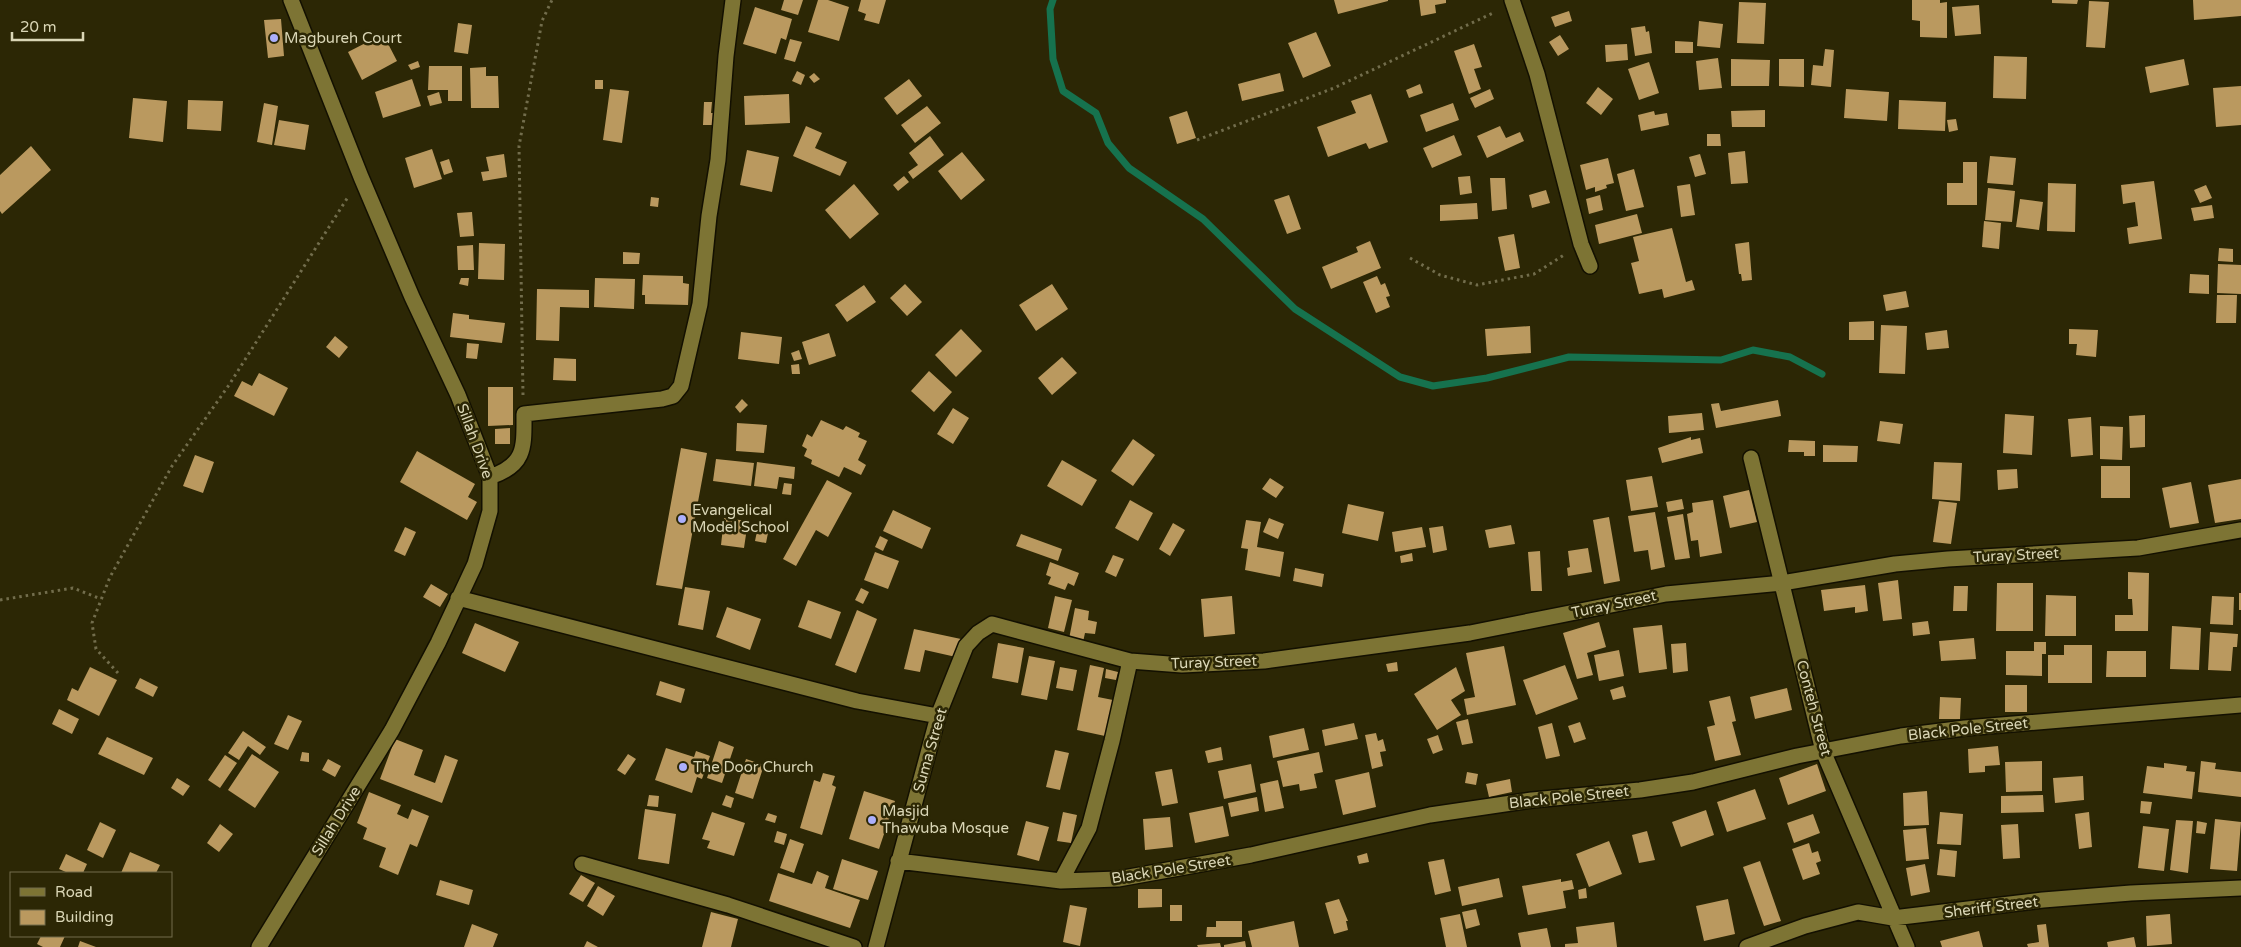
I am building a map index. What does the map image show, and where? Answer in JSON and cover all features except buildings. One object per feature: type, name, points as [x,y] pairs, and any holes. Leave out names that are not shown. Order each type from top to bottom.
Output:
[{"type":"street","name":"Sillah Drive","points":[[259,947],[392,730],[438,642],[475,564],[490,511],[490,477],[458,395],[412,297],[360,177],[291,0]]},
{"type":"street","points":[[490,477],[508,471],[518,460],[523,450],[524,414],[662,399],[673,396],[681,386],[700,304],[708,216],[718,160],[726,56],[733,0]]},
{"type":"street","points":[[1512,0],[1536,74],[1581,244],[1590,266]]},
{"type":"street","name":"Conteh Street","points":[[1751,458],[1823,751],[1907,947]]},
{"type":"street","name":"Turay Street","points":[[992,624],[1130,661],[1182,665],[1264,661],[1470,633],[1666,594],[1782,583],[1896,564],[1948,559],[2138,548],[2241,530]]},
{"type":"street","points":[[458,598],[857,701],[938,716]]},
{"type":"street","name":"Suma Street","points":[[876,947],[938,716],[966,646],[978,632],[992,624]]},
{"type":"street","points":[[1061,881],[1089,828],[1112,741],[1130,661]]},
{"type":"street","name":"Black Pole Street","points":[[898,861],[1061,881],[1127,878],[1251,855],[1430,815],[1479,807],[1693,782],[1823,751],[1901,736],[1965,728],[2241,705]]},
{"type":"street","points":[[582,864],[728,905],[854,947]]},
{"type":"street","name":"Sheriff Street","points":[[1747,947],[1805,926],[1858,912],[1893,918],[2072,898],[2241,888]]},
{"type":"path","points":[[524,414],[518,146],[542,21],[552,0]]},
{"type":"path","points":[[1197,140],[1334,88],[1496,12],[1520,26]]},
{"type":"path","points":[[118,673],[96,649],[92,623],[110,578],[172,466],[229,385],[360,177]]},
{"type":"path","points":[[1410,258],[1440,275],[1477,285],[1534,274],[1581,244]]},
{"type":"path","points":[[0,600],[73,588],[101,599]]},
{"type":"waterway","points":[[1053,0],[1050,9],[1053,59],[1063,91],[1096,113],[1108,143],[1129,168],[1203,219],[1295,309],[1400,377],[1433,386],[1487,378],[1569,357],[1721,360],[1753,350],[1790,357],[1822,374]]},
{"type":"place","name":"Magbureh Court","points":[[274,38]]},
{"type":"place","name":"Evangelical Model School","points":[[682,519]]},
{"type":"place","name":"The Door Church","points":[[683,767]]},
{"type":"place","name":"Masjid Thawuba Mosque","points":[[872,820]]}]
